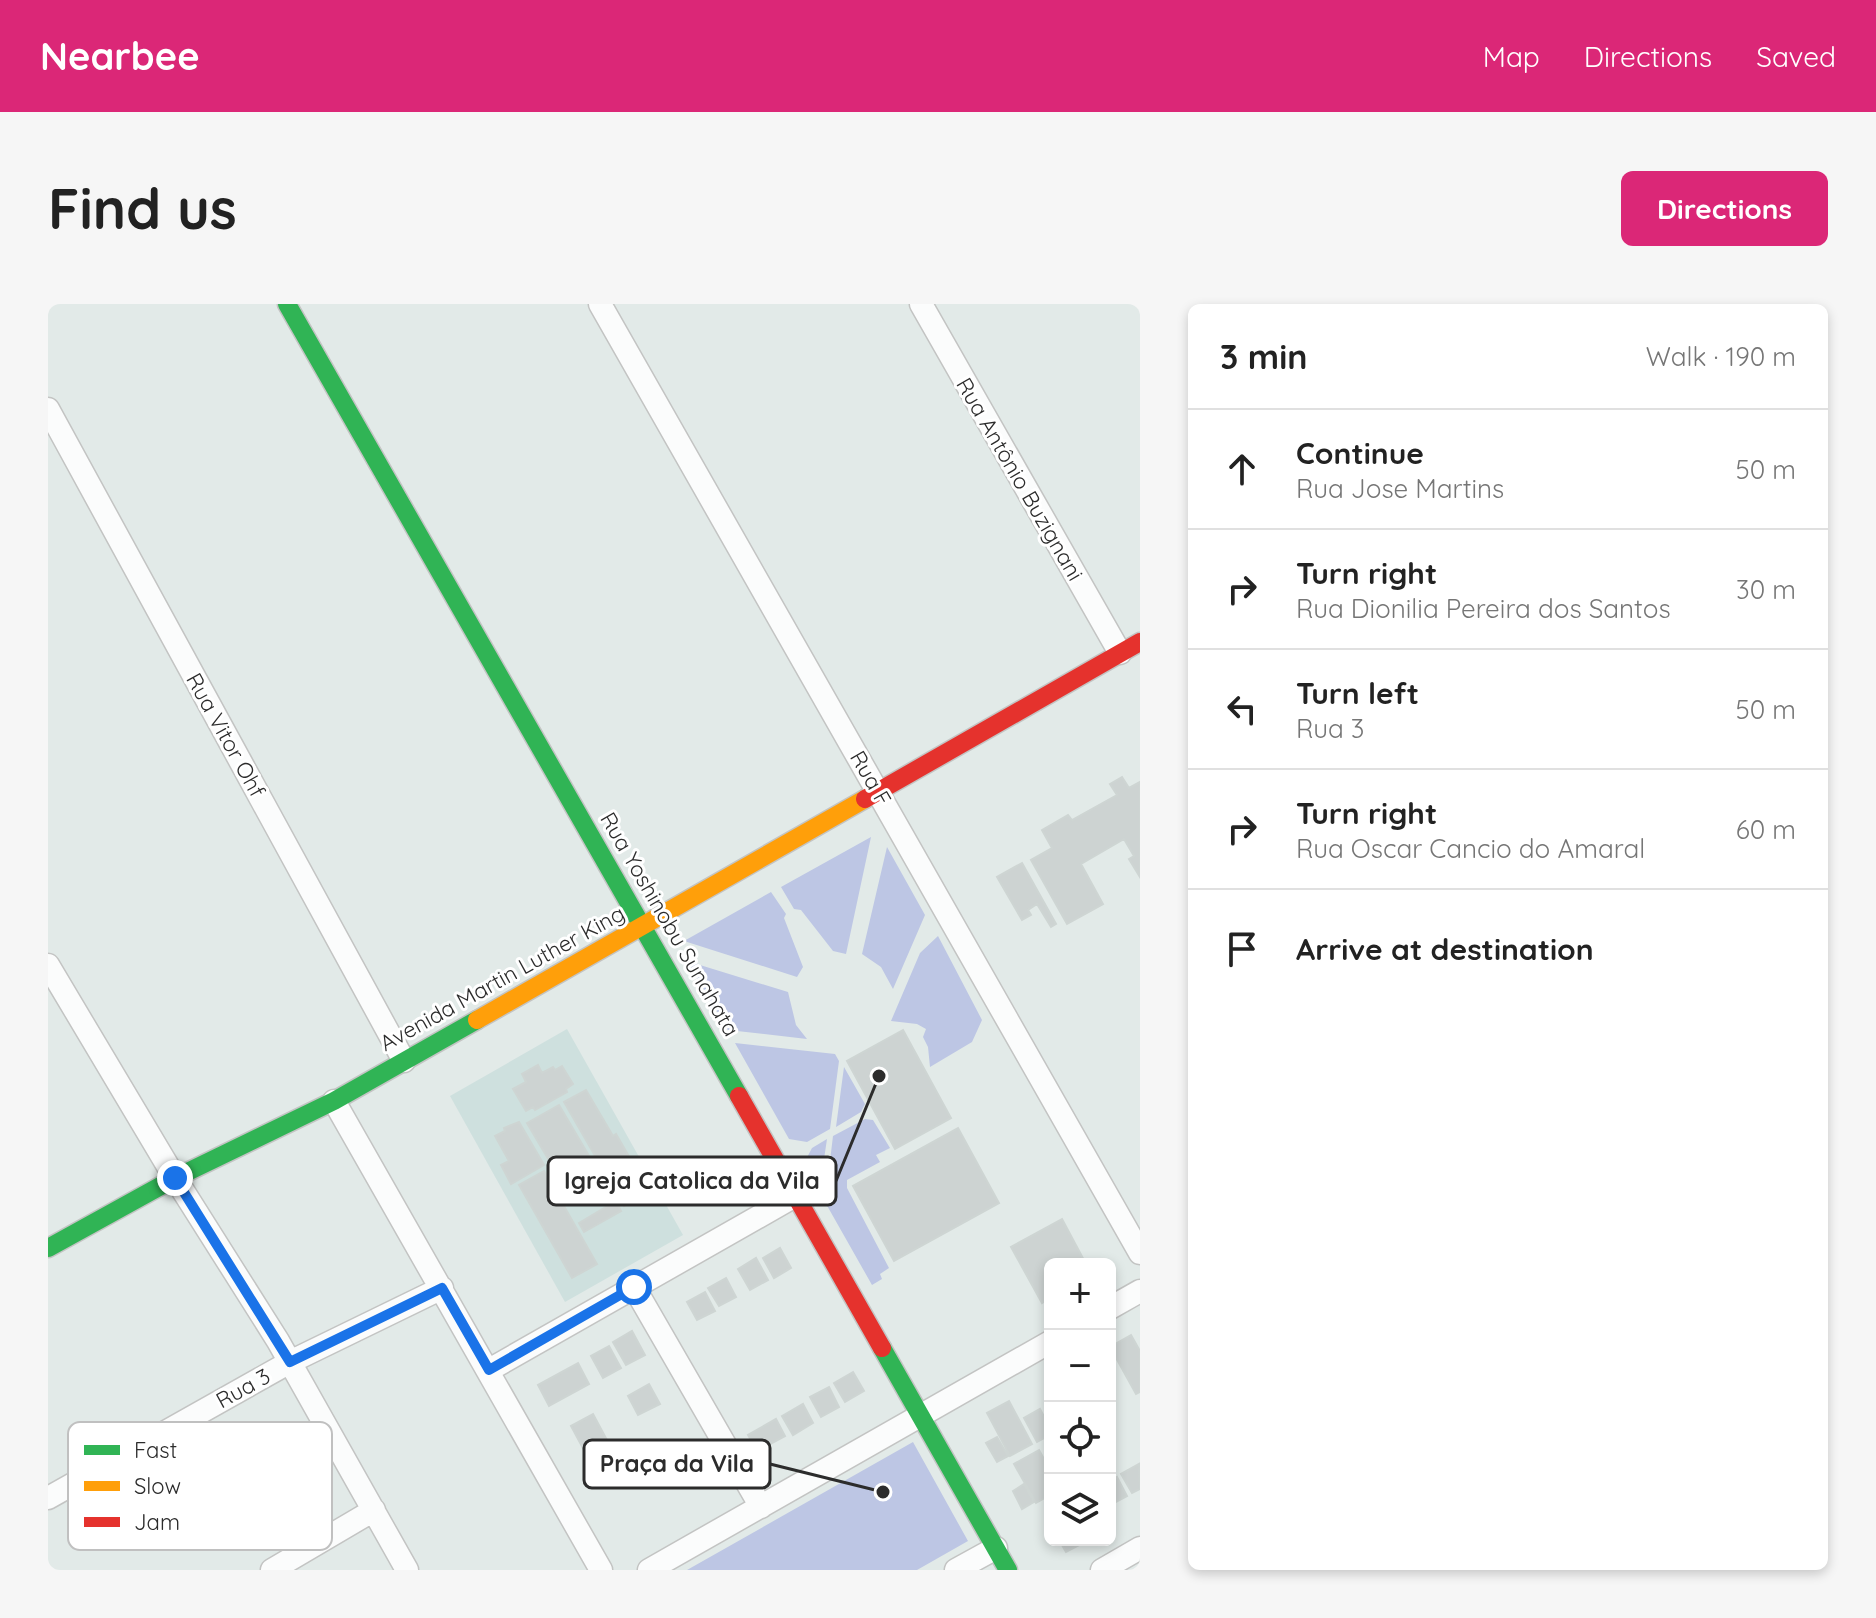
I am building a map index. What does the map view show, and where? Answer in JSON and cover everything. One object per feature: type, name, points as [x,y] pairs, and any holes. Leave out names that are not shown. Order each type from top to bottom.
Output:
[{"type":"main road","name":"Rua Yoshinobu Sunahata","points":[[287,304],[1008,1570]]},
{"type":"main road","name":"Avenida Martin Luther King","points":[[48,1248],[175,1178],[334,1101],[1130,648]]},
{"type":"street","name":"Rua F","points":[[600,304],[1140,1253]]},
{"type":"street","name":"Rua Antônio Buzignani","points":[[921,304],[1130,648]]},
{"type":"street","name":"Rua Vitor Ohf","points":[[48,409],[404,1061]]},
{"type":"street","points":[[48,965],[324,1422]]},
{"type":"street","points":[[334,1101],[601,1570]]},
{"type":"street","points":[[489,1370],[795,1196]]},
{"type":"street","points":[[634,1287],[761,1507]]},
{"type":"street","name":"Rua 3","points":[[183,1422],[290,1362],[442,1288]]},
{"type":"street","points":[[1116,1305],[1140,1291]]},
{"type":"street","points":[[649,1570],[1044,1345]]},
{"type":"street","points":[[332,1436],[407,1570]]},
{"type":"street","name":"Rua 3","points":[[48,1498],[68,1487]]},
{"type":"street","points":[[332,1535],[374,1510]]},
{"type":"street","points":[[956,1570],[996,1548]]},
{"type":"street","points":[[1102,1570],[1140,1548]]},
{"type":"street","points":[[272,1570],[306,1550]]},
{"type":"shaded area","points":[[871,837],[846,954],[833,951],[801,910],[794,909],[781,887]]},
{"type":"shaded area","points":[[887,847],[925,915],[893,989],[881,967],[862,954]]},
{"type":"shaded area","points":[[771,892],[786,914],[784,918],[803,967],[797,977],[684,941]]},
{"type":"shaded area","points":[[938,936],[982,1020],[972,1042],[930,1067],[928,1047],[923,1037],[926,1029],[917,1024],[891,1021],[920,953]]},
{"type":"shaded area","points":[[687,961],[788,992],[796,1025],[807,1039],[728,1030]]},
{"type":"shaded area","points":[[567,1029],[683,1235],[565,1302],[450,1096]]},
{"type":"shaded area","points":[[735,1043],[835,1054],[839,1061],[830,1129],[807,1142],[789,1139]]},
{"type":"shaded area","points":[[844,1067],[865,1104],[861,1112],[836,1127]]},
{"type":"shaded area","points":[[865,1119],[873,1120],[890,1148],[876,1155],[880,1162],[847,1180],[847,1188],[889,1268],[880,1274],[882,1279],[872,1285],[825,1202],[833,1136]]},
{"type":"shaded area","points":[[827,1139],[819,1193],[803,1165],[812,1148]]},
{"type":"shaded area","points":[[913,1442],[968,1541],[917,1570],[687,1570]]},
{"type":"building","points":[[1122,777],[1129,788],[1140,782],[1140,877],[1129,859],[1134,856],[1124,839],[1081,864],[1103,904],[1067,924],[1031,860],[1052,848],[1042,830],[1068,815],[1072,820],[1117,795],[1110,784]]},
{"type":"building","points":[[1022,863],[1056,924],[1051,927],[1037,904],[1028,910],[1031,915],[1022,920],[997,877]]},
{"type":"building","points":[[903,1030],[951,1118],[895,1149],[847,1061]]},
{"type":"building","points":[[538,1065],[542,1073],[562,1066],[573,1084],[566,1089],[567,1092],[535,1110],[533,1107],[526,1111],[513,1089],[526,1082],[522,1074]]},
{"type":"building","points":[[586,1090],[649,1191],[624,1206],[564,1102]]},
{"type":"building","points":[[559,1105],[592,1161],[560,1179],[527,1123]]},
{"type":"building","points":[[519,1122],[544,1165],[511,1184],[501,1165],[509,1161],[495,1136]]},
{"type":"building","points":[[958,1128],[999,1203],[894,1261],[853,1186]]},
{"type":"building","points":[[544,1171],[597,1264],[572,1278],[519,1185]]},
{"type":"building","points":[[616,1201],[621,1211],[584,1232],[579,1223]]},
{"type":"building","points":[[1062,1219],[1083,1258],[1044,1258],[1042,1303],[1011,1247]]},
{"type":"building","points":[[780,1248],[791,1268],[774,1278],[763,1258]]},
{"type":"building","points":[[756,1258],[768,1280],[750,1290],[738,1269]]},
{"type":"building","points":[[726,1278],[736,1297],[719,1306],[708,1288]]},
{"type":"building","points":[[705,1292],[715,1311],[697,1320],[687,1302]]},
{"type":"building","points":[[632,1331],[645,1355],[626,1365],[613,1342]]},
{"type":"building","points":[[1131,1335],[1140,1351],[1140,1392],[1136,1394],[1116,1358],[1116,1344]]},
{"type":"building","points":[[609,1346],[621,1368],[603,1378],[591,1356]]},
{"type":"building","points":[[578,1363],[589,1384],[549,1406],[538,1385]]},
{"type":"building","points":[[853,1372],[864,1391],[845,1402],[834,1383]]},
{"type":"building","points":[[649,1384],[660,1404],[638,1415],[628,1396]]},
{"type":"building","points":[[829,1387],[839,1407],[821,1417],[810,1397]]},
{"type":"building","points":[[1009,1401],[1032,1444],[1010,1456],[987,1413]]},
{"type":"building","points":[[803,1404],[813,1423],[793,1435],[782,1416]]},
{"type":"building","points":[[1040,1409],[1044,1417],[1044,1438],[1037,1442],[1024,1418]]},
{"type":"building","points":[[593,1414],[615,1455],[593,1467],[571,1426]]},
{"type":"building","points":[[776,1419],[785,1436],[757,1451],[748,1435]]},
{"type":"building","points":[[997,1437],[1008,1456],[997,1462],[986,1443]]},
{"type":"building","points":[[1039,1450],[1044,1459],[1044,1498],[1036,1503],[1014,1464]]},
{"type":"building","points":[[1139,1464],[1140,1489],[1132,1493],[1121,1474]]},
{"type":"building","points":[[1116,1478],[1127,1496],[1116,1502]]},
{"type":"building","points":[[1024,1484],[1034,1502],[1022,1509],[1013,1491]]},
{"type":"building","points":[[1062,1546],[1077,1546],[1066,1552]]},
{"type":"traffic: fast","points":[[287,304],[739,1096]]},
{"type":"traffic: fast","points":[[48,1248],[175,1178],[334,1101],[477,1020]]},
{"type":"traffic: fast","points":[[882,1348],[1008,1570]]},
{"type":"traffic: slow","points":[[477,1020],[865,799]]},
{"type":"traffic: jam","points":[[865,799],[1140,642]]},
{"type":"traffic: jam","points":[[739,1096],[882,1348]]},
{"type":"place","name":"Igreja Catolica da Vila","points":[[879,1076]]},
{"type":"place","name":"Praça da Vila","points":[[883,1492]]},
{"type":"route","points":[[175,1178],[290,1362],[442,1288],[489,1370],[634,1287]]}]
